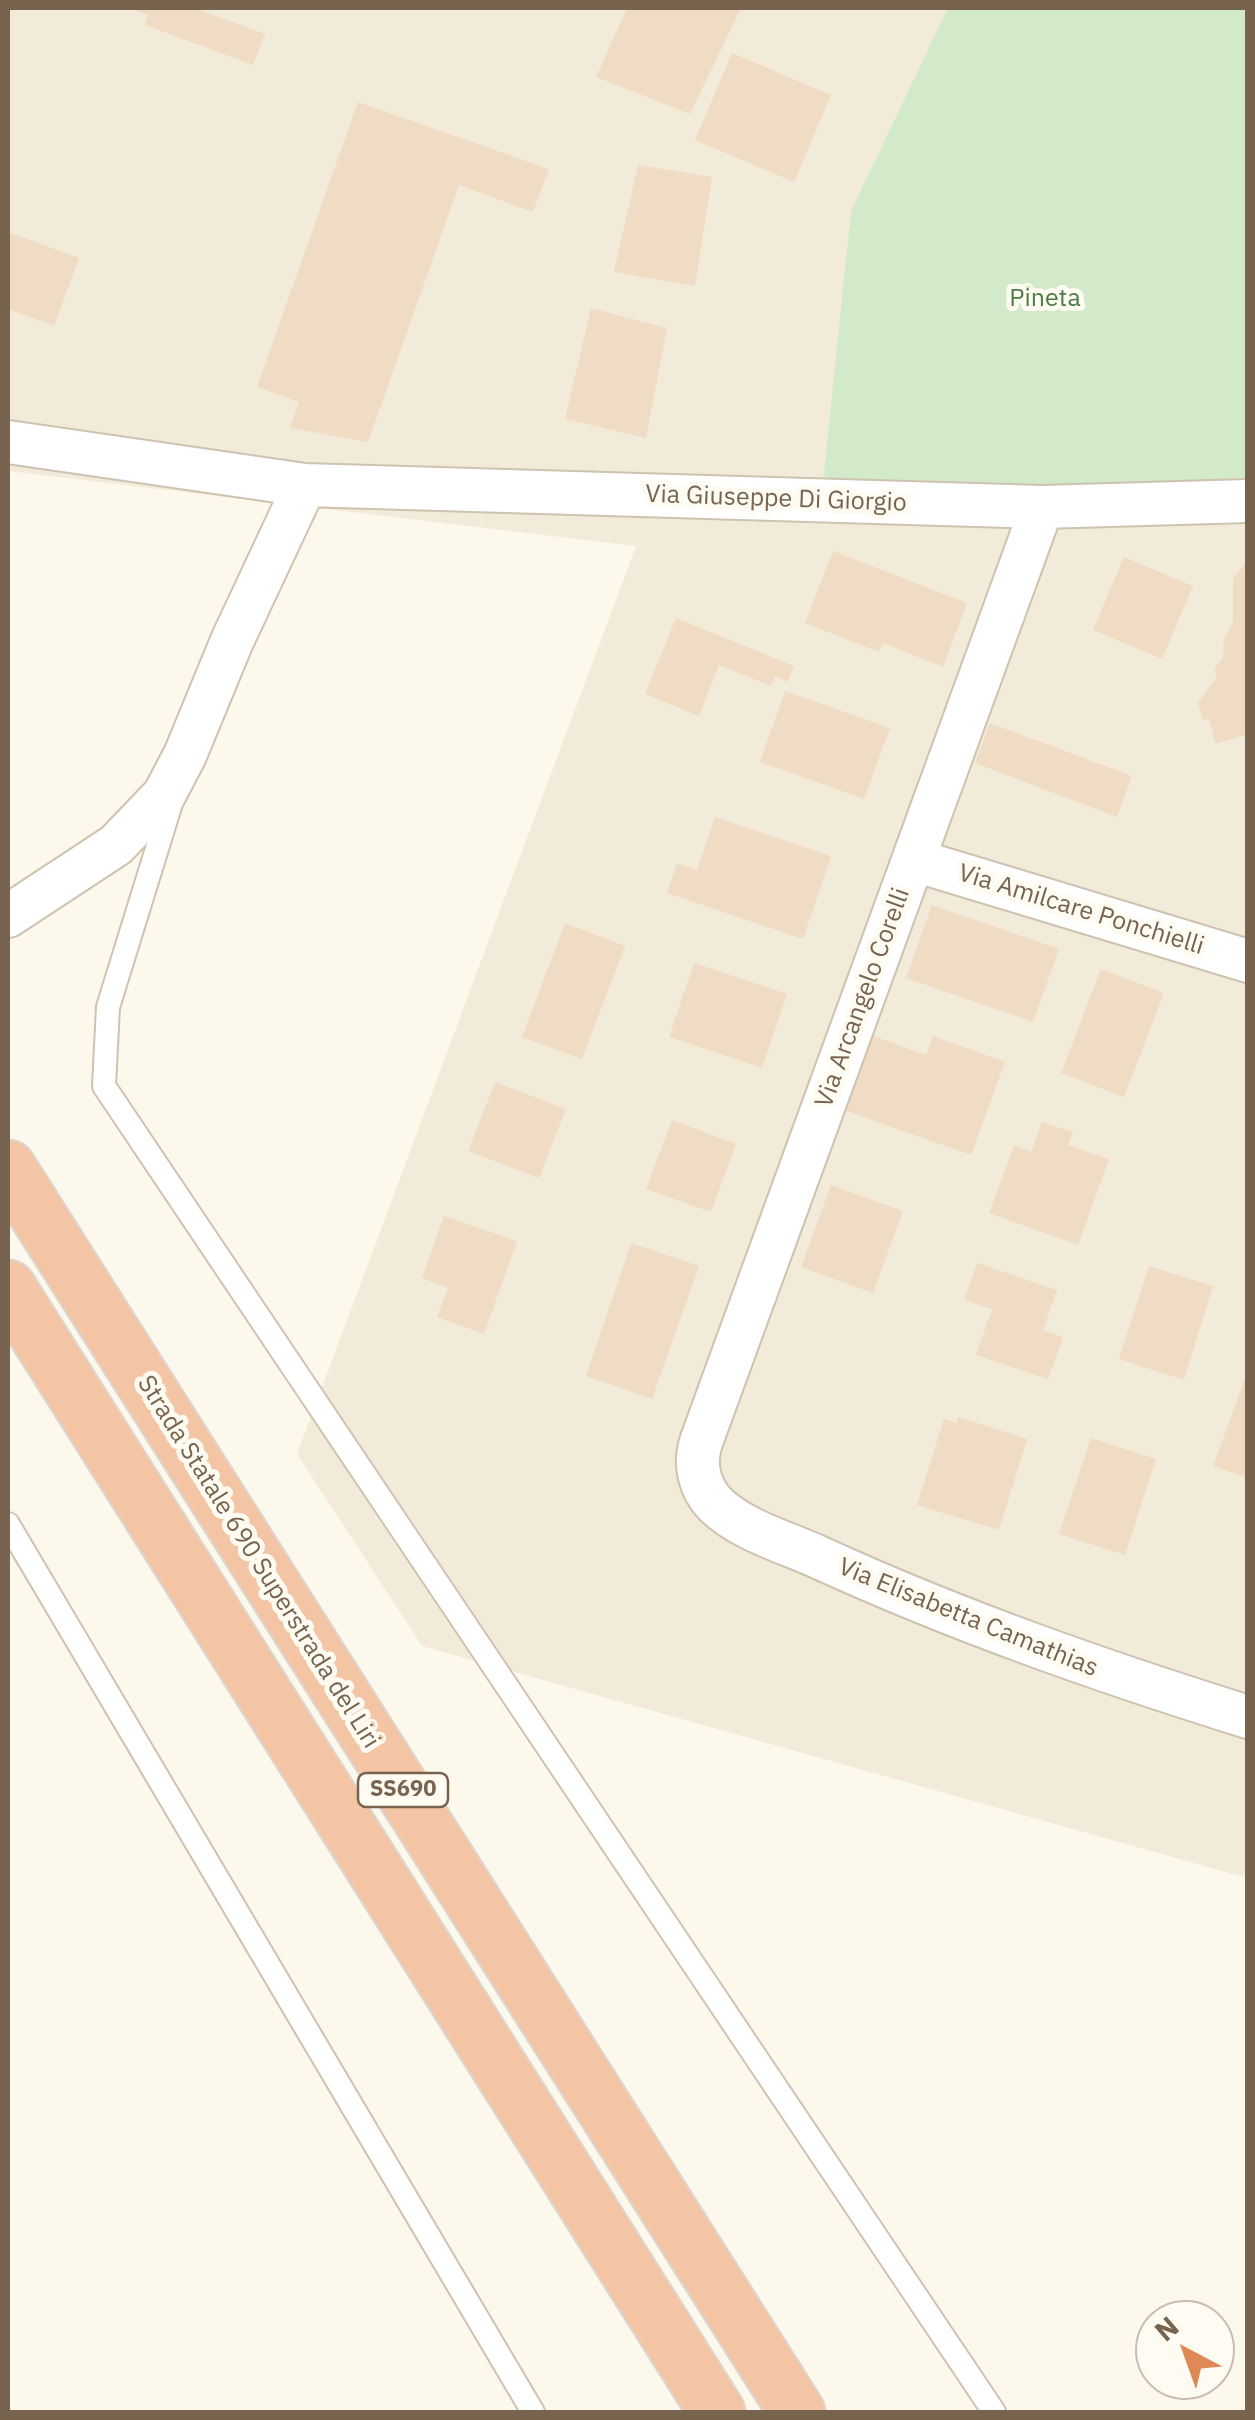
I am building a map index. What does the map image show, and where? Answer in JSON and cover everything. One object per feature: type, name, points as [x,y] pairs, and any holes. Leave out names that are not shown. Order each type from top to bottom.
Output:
[{"type":"highway","name":"Strada Statale 690 Superstrada del Liri","points":[[8,1168],[797,2412]]},
{"type":"highway","name":"SS690","points":[[8,1288],[717,2412]]},
{"type":"street","name":"Via Giuseppe Di Giorgio","points":[[8,442],[305,485],[1042,507],[1248,501]]},
{"type":"street","points":[[8,916],[124,838],[164,795],[305,485]]},
{"type":"street","name":"Via Arcangelo Corelli","points":[[704,1490],[698,1464],[701,1442],[1042,507]]},
{"type":"street","name":"Via Amilcare Ponchielli","points":[[914,860],[1248,961]]},
{"type":"street","name":"Via Elisabetta Camathias","points":[[704,1490],[717,1507],[742,1522],[894,1592],[1088,1666],[1248,1717]]},
{"type":"lane","points":[[185,755],[108,1007],[104,1086],[994,2412]]},
{"type":"lane","points":[[8,1524],[534,2412]]},
{"type":"shaded area","points":[[8,8],[1247,8],[1247,1878],[422,1646],[297,1454],[636,546],[8,471]]},
{"type":"green space","name":"Pineta","points":[[948,8],[1247,8],[1247,501],[823,483],[851,211]]},
{"type":"building","points":[[128,8],[194,8],[265,34],[253,65],[145,25],[148,15]]},
{"type":"building","points":[[627,8],[741,8],[690,114],[596,77]]},
{"type":"building","points":[[732,53],[831,95],[794,182],[695,140]]},
{"type":"building","points":[[358,102],[549,169],[533,212],[459,185],[368,442],[290,428],[299,402],[257,387]]},
{"type":"building","points":[[638,165],[712,177],[695,286],[614,272]]},
{"type":"building","points":[[8,232],[79,258],[54,326],[8,309]]},
{"type":"building","points":[[591,308],[667,328],[646,438],[565,419]]},
{"type":"building","points":[[833,551],[967,603],[943,667],[883,643],[879,652],[805,623]]},
{"type":"building","points":[[1124,557],[1193,586],[1162,659],[1093,630]]},
{"type":"building","points":[[1248,560],[1248,734],[1216,744],[1209,719],[1203,720],[1198,702],[1217,677],[1214,669],[1223,658],[1224,639],[1233,621],[1233,578]]},
{"type":"building","points":[[676,618],[794,666],[787,682],[775,676],[771,686],[719,665],[699,716],[645,694]]},
{"type":"building","points":[[785,691],[890,728],[864,799],[760,762]]},
{"type":"building","points":[[990,723],[1132,776],[1117,817],[975,763]]},
{"type":"building","points":[[715,817],[831,856],[803,939],[667,893],[677,864],[697,870]]},
{"type":"building","points":[[932,905],[1059,949],[1033,1022],[906,978]]},
{"type":"building","points":[[565,923],[625,946],[582,1059],[522,1037]]},
{"type":"building","points":[[694,963],[787,994],[762,1068],[669,1037]]},
{"type":"building","points":[[1101,969],[1164,993],[1124,1097],[1061,1073]]},
{"type":"building","points":[[865,1033],[926,1055],[933,1036],[1005,1062],[971,1155],[838,1108]]},
{"type":"building","points":[[495,1082],[566,1109],[539,1178],[468,1151]]},
{"type":"building","points":[[672,1120],[736,1144],[711,1212],[646,1189]]},
{"type":"building","points":[[1042,1122],[1073,1132],[1068,1145],[1109,1159],[1078,1245],[989,1213],[1014,1145],[1031,1152]]},
{"type":"building","points":[[831,1185],[903,1211],[873,1293],[801,1267]]},
{"type":"building","points":[[444,1216],[517,1241],[484,1334],[437,1317],[448,1288],[422,1278]]},
{"type":"building","points":[[631,1243],[699,1266],[652,1399],[586,1376]]},
{"type":"building","points":[[977,1263],[1057,1290],[1043,1330],[1063,1337],[1048,1379],[976,1355],[992,1309],[964,1300]]},
{"type":"building","points":[[1149,1266],[1213,1286],[1184,1380],[1119,1359]]},
{"type":"building","points":[[1248,1373],[1248,1478],[1213,1466]]},
{"type":"building","points":[[958,1417],[1027,1439],[999,1530],[917,1505],[944,1419],[957,1423]]},
{"type":"building","points":[[1091,1438],[1156,1459],[1125,1555],[1059,1534]]}]
